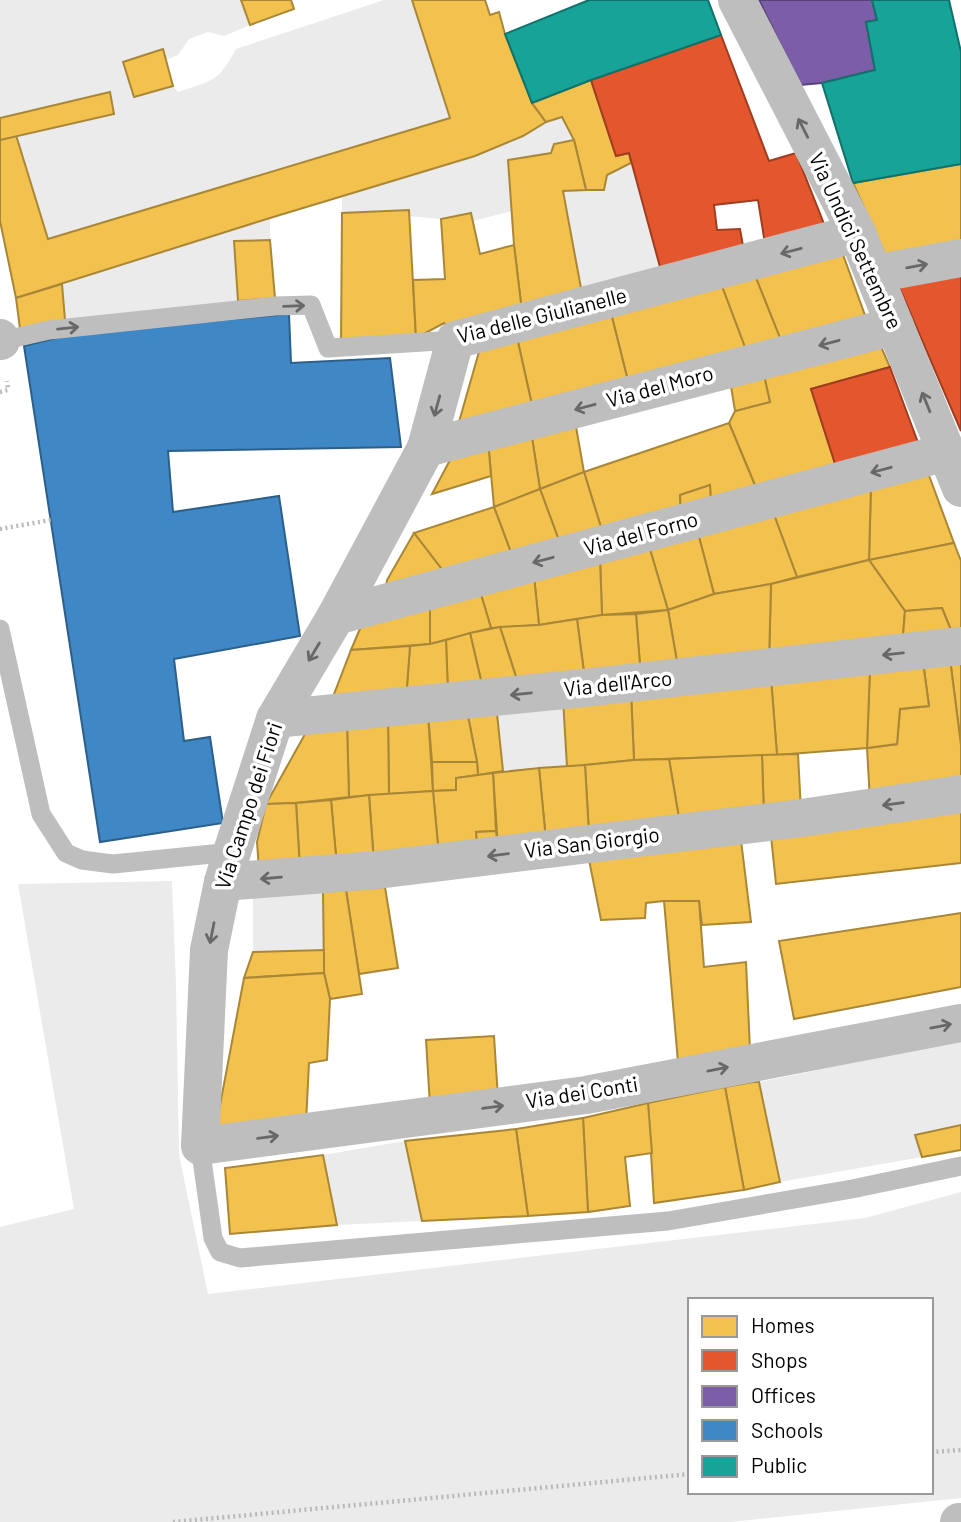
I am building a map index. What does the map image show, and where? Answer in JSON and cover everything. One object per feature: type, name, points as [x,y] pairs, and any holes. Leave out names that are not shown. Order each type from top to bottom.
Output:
[{"type":"street","name":"Via Undici Settembre","points":[[737,0],[857,233],[961,488]]},
{"type":"street","name":"Via delle Giulianelle","points":[[455,340],[857,233]]},
{"type":"street","points":[[874,274],[961,258]]},
{"type":"street","name":"Via del Moro","points":[[426,448],[895,326]]},
{"type":"street","name":"Via Campo dei Fiori","points":[[200,1146],[209,950],[227,867],[275,719],[336,616],[426,448],[455,340]]},
{"type":"street","name":"Via del Forno","points":[[336,616],[947,452]]},
{"type":"street","name":"Via dell'Arco","points":[[275,719],[961,646]]},
{"type":"street","name":"Via San Giorgio","points":[[227,867],[377,870],[803,818],[961,794]]},
{"type":"street","name":"Via dei Conti","points":[[200,1146],[586,1095],[961,1023]]},
{"type":"lane","name":"Via delle Giulianelle","points":[[0,340],[49,330],[275,306],[311,305],[328,348],[455,340]]},
{"type":"lane","points":[[0,629],[41,814],[66,853],[82,860],[113,864],[227,867]]},
{"type":"lane","points":[[200,1146],[213,1238],[220,1252],[240,1258],[668,1221],[961,1167]]},
{"type":"path","points":[[0,392],[8,390]]},
{"type":"path","points":[[0,529],[51,520]]},
{"type":"path","points":[[933,1452],[961,1450]]},
{"type":"path","points":[[173,1522],[688,1475]]},
{"type":"shaded area","points":[[0,0],[241,0],[250,25],[224,36],[208,32],[189,39],[178,55],[166,60],[163,49],[123,62],[135,97],[173,86],[178,92],[213,79],[236,49],[384,0],[412,0],[450,118],[48,239],[16,135],[113,114],[110,93],[0,118]]},
{"type":"shaded area","points":[[562,117],[574,140],[554,144],[551,153],[511,188],[512,211],[473,221],[470,213],[441,219],[409,216],[409,210],[342,213],[342,196],[523,136],[546,122]]},
{"type":"shaded area","points":[[631,163],[663,278],[583,299],[563,191],[604,190],[607,175]]},
{"type":"shaded area","points":[[270,218],[270,240],[234,242],[238,301],[65,320],[61,284]]},
{"type":"shaded area","points":[[563,699],[567,767],[503,771],[496,704]]},
{"type":"shaded area","points":[[172,881],[179,1155],[208,1294],[865,1218],[961,1192],[961,1498],[731,1522],[0,1522],[0,1227],[74,1209],[18,884]]},
{"type":"shaded area","points":[[323,892],[324,950],[253,952],[253,893]]},
{"type":"shaded area","points":[[961,1041],[961,1125],[915,1135],[922,1157],[780,1182],[759,1082]]},
{"type":"shaded area","points":[[405,1141],[422,1221],[337,1225],[323,1155]]},
{"type":"building: Homes","points":[[241,0],[291,0],[294,9],[250,25]]},
{"type":"building: Homes","points":[[412,0],[485,0],[490,15],[499,12],[532,103],[546,122],[523,136],[475,156],[16,298],[0,221],[0,140],[16,135],[48,239],[450,118]]},
{"type":"building: Homes","points":[[163,49],[173,86],[134,97],[123,62]]},
{"type":"building: Homes","points":[[591,80],[616,156],[629,153],[631,163],[607,175],[604,190],[586,190],[574,140],[562,117],[546,122],[532,103]]},
{"type":"building: Homes","points":[[110,92],[114,114],[0,140],[0,118]]},
{"type":"building: Homes","points":[[574,140],[586,190],[563,191],[583,299],[522,312],[508,160],[551,153],[554,144]]},
{"type":"building: Homes","points":[[961,164],[961,250],[889,263],[853,183]]},
{"type":"building: Homes","points":[[409,210],[416,338],[341,342],[342,213]]},
{"type":"building: Homes","points":[[471,213],[480,254],[514,245],[522,312],[452,332],[444,323],[416,338],[413,280],[445,279],[441,219]]},
{"type":"building: Homes","points":[[270,240],[275,298],[238,301],[234,241]]},
{"type":"building: Homes","points":[[841,249],[870,329],[784,348],[754,273]]},
{"type":"building: Homes","points":[[754,273],[784,348],[749,358],[720,281]]},
{"type":"building: Homes","points":[[720,281],[749,358],[630,389],[610,309]]},
{"type":"building: Homes","points":[[62,284],[65,320],[20,329],[16,298]]},
{"type":"building: Homes","points":[[610,309],[630,389],[534,414],[516,333]]},
{"type":"building: Homes","points":[[516,333],[534,414],[457,429],[482,341]]},
{"type":"building: Homes","points":[[878,340],[890,367],[811,389],[838,473],[759,495],[729,423],[735,411],[770,402],[763,371]]},
{"type":"building: Homes","points":[[763,371],[770,402],[735,411],[730,380]]},
{"type":"building: Homes","points":[[575,421],[584,472],[540,489],[531,431]]},
{"type":"building: Homes","points":[[729,423],[759,495],[711,507],[710,485],[680,495],[681,514],[604,537],[584,472]]},
{"type":"building: Homes","points":[[531,431],[540,489],[494,507],[488,440]]},
{"type":"building: Homes","points":[[488,440],[491,476],[432,494],[450,460]]},
{"type":"building: Homes","points":[[927,470],[954,543],[869,560],[871,484]]},
{"type":"building: Homes","points":[[584,472],[604,537],[561,546],[540,489]]},
{"type":"building: Homes","points":[[871,484],[869,560],[797,577],[773,512]]},
{"type":"building: Homes","points":[[710,485],[711,507],[681,514],[680,495]]},
{"type":"building: Homes","points":[[540,489],[561,546],[513,558],[494,507]]},
{"type":"building: Homes","points":[[494,507],[513,558],[447,576],[414,533]]},
{"type":"building: Homes","points":[[773,512],[797,577],[714,594],[698,533]]},
{"type":"building: Homes","points":[[414,533],[447,576],[386,586],[387,580]]},
{"type":"building: Homes","points":[[698,533],[714,594],[668,610],[649,546]]},
{"type":"building: Homes","points":[[954,543],[961,561],[961,639],[955,640],[942,608],[905,611],[869,560]]},
{"type":"building: Homes","points":[[649,546],[668,610],[602,615],[600,559]]},
{"type":"building: Homes","points":[[600,559],[602,615],[539,625],[534,576]]},
{"type":"building: Homes","points":[[869,560],[905,611],[902,647],[769,662],[771,584]]},
{"type":"building: Homes","points":[[534,576],[539,625],[491,628],[480,591]]},
{"type":"building: Homes","points":[[771,584],[769,662],[679,673],[668,610],[714,594]]},
{"type":"building: Homes","points":[[480,591],[491,628],[430,644],[430,604]]},
{"type":"building: Homes","points":[[430,604],[430,644],[351,650],[365,617]]},
{"type":"building: Homes","points":[[942,608],[955,640],[902,647],[905,611]]},
{"type":"building: Homes","points":[[668,610],[679,673],[641,678],[636,614]]},
{"type":"building: Homes","points":[[636,614],[641,678],[585,680],[577,619]]},
{"type":"building: Homes","points":[[577,619],[585,680],[518,683],[500,627]]},
{"type":"building: Homes","points":[[500,627],[518,683],[483,689],[470,633]]},
{"type":"building: Homes","points":[[470,633],[483,689],[448,694],[446,640]]},
{"type":"building: Homes","points":[[446,640],[448,694],[406,700],[410,646]]},
{"type":"building: Homes","points":[[410,646],[406,700],[331,702],[351,650]]},
{"type":"building: Homes","points":[[961,657],[961,745],[950,659]]},
{"type":"building: Homes","points":[[950,659],[961,745],[961,786],[870,801],[867,748],[897,744],[900,709],[929,706],[923,662]]},
{"type":"building: Homes","points":[[923,662],[929,706],[900,709],[897,744],[867,748],[870,668]]},
{"type":"building: Homes","points":[[870,668],[867,748],[777,755],[771,678]]},
{"type":"building: Homes","points":[[771,678],[777,755],[634,760],[631,692]]},
{"type":"building: Homes","points":[[631,692],[634,760],[567,767],[563,699]]},
{"type":"building: Homes","points":[[496,704],[503,771],[478,775],[467,711]]},
{"type":"building: Homes","points":[[467,711],[477,762],[432,762],[428,714]]},
{"type":"building: Homes","points":[[428,714],[433,791],[389,794],[388,717]]},
{"type":"building: Homes","points":[[388,717],[389,794],[349,797],[347,723]]},
{"type":"building: Homes","points":[[347,723],[349,797],[266,804],[309,727]]},
{"type":"building: Homes","points":[[798,754],[801,811],[764,817],[762,755]]},
{"type":"building: Homes","points":[[762,755],[764,817],[680,824],[669,759]]},
{"type":"building: Homes","points":[[669,759],[680,824],[589,834],[585,765]]},
{"type":"building: Homes","points":[[432,762],[477,762],[478,775],[456,778],[456,790],[433,791]]},
{"type":"building: Homes","points":[[585,765],[589,834],[546,840],[539,768]]},
{"type":"building: Homes","points":[[539,768],[546,840],[498,848],[493,773]]},
{"type":"building: Homes","points":[[493,773],[496,831],[476,832],[478,851],[439,856],[433,791],[456,790],[456,778]]},
{"type":"building: Homes","points":[[433,791],[439,856],[374,863],[369,795]]},
{"type":"building: Homes","points":[[369,795],[374,863],[337,867],[331,800]]},
{"type":"building: Homes","points":[[331,800],[337,867],[300,869],[296,803]]},
{"type":"building: Homes","points":[[296,803],[300,869],[259,869],[257,842],[266,804]]},
{"type":"building: Homes","points":[[961,805],[961,863],[776,884],[771,836]]},
{"type":"building: Homes","points":[[496,831],[498,848],[478,851],[476,832]]},
{"type":"building: Homes","points":[[741,840],[751,922],[702,925],[699,901],[646,903],[645,918],[601,920],[588,855]]},
{"type":"building: Homes","points":[[385,887],[398,968],[359,974],[346,890]]},
{"type":"building: Homes","points":[[346,890],[362,994],[330,999],[324,973],[323,892]]},
{"type":"building: Homes","points":[[664,901],[699,901],[704,967],[746,962],[750,1050],[678,1062]]},
{"type":"building: Homes","points":[[961,913],[961,987],[794,1019],[779,941]]},
{"type":"building: Homes","points":[[324,950],[324,973],[244,978],[253,952]]},
{"type":"building: Homes","points":[[324,973],[330,999],[327,1060],[309,1063],[306,1123],[214,1137],[244,978]]},
{"type":"building: Homes","points":[[494,1036],[498,1098],[430,1106],[426,1040]]},
{"type":"building: Homes","points":[[759,1082],[780,1182],[744,1190],[725,1087]]},
{"type":"building: Homes","points":[[725,1087],[744,1190],[654,1203],[648,1103]]},
{"type":"building: Homes","points":[[648,1103],[652,1153],[625,1157],[630,1206],[588,1212],[583,1118]]},
{"type":"building: Homes","points":[[583,1118],[588,1212],[528,1216],[516,1129]]},
{"type":"building: Homes","points":[[961,1125],[961,1150],[922,1157],[915,1135]]},
{"type":"building: Homes","points":[[516,1129],[528,1216],[422,1221],[405,1141]]},
{"type":"building: Homes","points":[[323,1155],[337,1225],[230,1234],[225,1168]]},
{"type":"building: Shops","points":[[721,35],[769,161],[796,153],[828,234],[766,250],[758,200],[714,205],[717,230],[740,229],[745,257],[663,278],[629,153],[616,156],[591,80]]},
{"type":"building: Shops","points":[[961,271],[961,431],[897,282]]},
{"type":"building: Shops","points":[[890,367],[920,448],[838,473],[811,389]]},
{"type":"building: Offices","points":[[759,0],[872,0],[877,20],[866,22],[875,70],[822,83],[800,85]]},
{"type":"building: Schools","points":[[289,314],[291,363],[390,358],[401,447],[168,451],[173,512],[279,496],[300,636],[174,659],[184,741],[210,737],[223,823],[100,842],[24,346],[72,334]]},
{"type":"building: Public","points":[[589,0],[708,0],[721,35],[532,103],[505,34]]},
{"type":"building: Public","points":[[872,0],[949,0],[961,52],[961,164],[853,183],[822,83],[875,70],[866,22],[877,20]]}]
